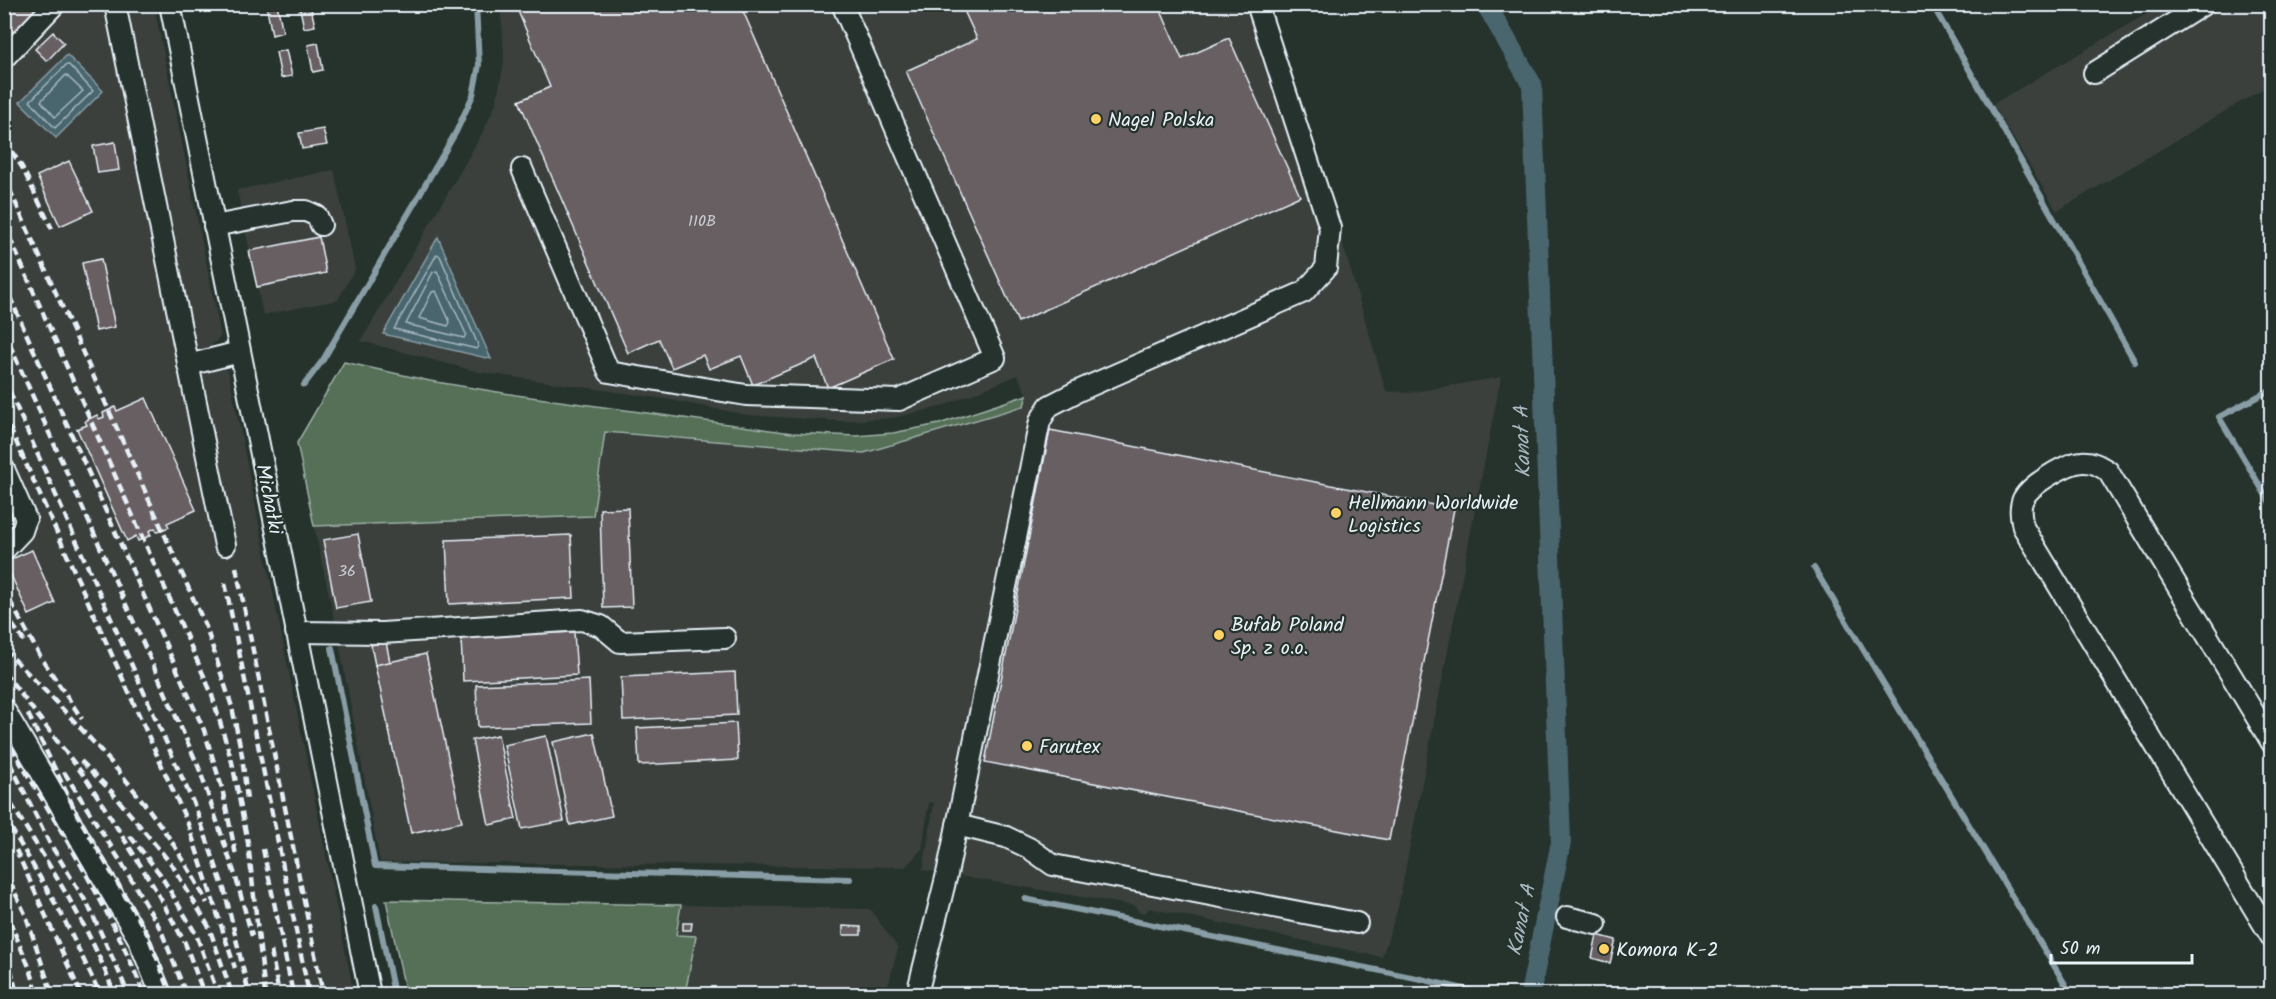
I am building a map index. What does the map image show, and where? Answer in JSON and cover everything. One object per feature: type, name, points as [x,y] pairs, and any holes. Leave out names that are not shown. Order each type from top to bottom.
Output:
[{"type":"street","points":[[4,58],[55,4]]},
{"type":"street","points":[[115,4],[225,545]]},
{"type":"street","name":"Michałki","points":[[170,4],[369,994]]},
{"type":"street","points":[[522,169],[609,372],[746,395],[899,400],[995,358],[842,4]]},
{"type":"street","points":[[917,994],[957,825],[1040,421],[1049,406],[1095,383],[1304,292],[1326,268],[1330,228],[1257,4]]},
{"type":"street","points":[[2094,73],[2204,4]]},
{"type":"street","points":[[214,226],[293,211],[317,216],[321,225]]},
{"type":"street","points":[[188,364],[240,352]]},
{"type":"street","points":[[2271,743],[2108,471],[2096,464],[2081,462],[2066,467],[2029,489],[2022,501],[2020,512],[2023,527],[2271,938]]},
{"type":"street","points":[[4,469],[26,519],[22,531],[4,550]]},
{"type":"street","points":[[296,632],[382,633],[582,621],[602,626],[620,642],[725,638]]},
{"type":"street","points":[[4,709],[138,938],[161,994]]},
{"type":"street","points":[[957,825],[1006,837],[1029,848],[1053,865],[1357,923]]},
{"type":"street","points":[[1567,917],[1596,924]]},
{"type":"shaded area","points":[[5,5],[154,5],[221,336],[212,345],[217,369],[228,370],[354,994],[5,994]]},
{"type":"shaded area","points":[[500,5],[1269,5],[1294,78],[1386,391],[1408,393],[1501,377],[1398,907],[1382,957],[1149,908],[1145,913],[1138,911],[1135,906],[923,870],[934,803],[929,802],[922,849],[905,867],[380,862],[337,632],[314,526],[593,516],[605,433],[864,453],[1024,406],[1027,395],[1018,375],[940,407],[892,418],[839,421],[747,415],[666,399],[479,372],[361,341],[466,162],[496,103],[504,63]]},
{"type":"shaded area","points":[[2162,5],[2271,5],[2271,84],[2057,211],[1993,104]]},
{"type":"shaded area","points":[[334,170],[355,269],[338,300],[263,315],[237,190]]},
{"type":"shaded area","points":[[681,905],[870,909],[898,948],[886,994],[685,994],[696,936],[675,936]]},
{"type":"green space","points":[[344,362],[430,381],[516,395],[792,433],[856,436],[893,433],[939,424],[1027,395],[1024,406],[864,453],[605,432],[593,516],[314,526],[297,443]]},
{"type":"green space","points":[[386,900],[681,905],[676,935],[696,936],[685,994],[406,994]]},
{"type":"water","points":[[67,55],[103,91],[56,138],[20,102]]},
{"type":"water","points":[[438,237],[491,359],[383,334]]},
{"type":"building","points":[[4,4],[44,4],[4,46]]},
{"type":"building","points":[[266,4],[277,4],[283,32],[272,35]]},
{"type":"building","points":[[299,4],[310,4],[315,26],[304,28]]},
{"type":"building","points":[[515,4],[740,4],[894,359],[828,388],[816,358],[753,385],[741,356],[709,369],[703,355],[672,368],[659,339],[628,353],[519,101],[550,87]]},
{"type":"building","name":"Nagel Polska","points":[[961,4],[1158,4],[1182,59],[1229,38],[1300,196],[1018,322],[906,71],[977,39]]},
{"type":"building","points":[[53,32],[64,43],[47,61],[35,49]]},
{"type":"building","points":[[318,43],[323,70],[313,72],[308,45]]},
{"type":"building","points":[[286,50],[292,76],[281,78],[276,52]]},
{"type":"building","points":[[323,129],[327,145],[302,149],[299,133]]},
{"type":"building","points":[[115,142],[119,170],[98,173],[93,146]]},
{"type":"building","points":[[69,161],[93,211],[60,226],[37,176]]},
{"type":"building","points":[[319,237],[326,273],[257,287],[249,251]]},
{"type":"building","points":[[101,259],[115,327],[96,331],[82,263]]},
{"type":"building","points":[[146,398],[196,510],[167,523],[169,527],[157,532],[155,528],[149,531],[151,535],[145,538],[138,541],[136,536],[127,541],[77,429],[87,425],[85,421],[97,415],[99,419],[104,417],[103,413],[115,407],[117,411]]},
{"type":"building","name":"Bufab Poland Sp. z o.o.","points":[[1050,430],[1454,509],[1389,840],[985,762]]},
{"type":"building","points":[[628,508],[632,607],[603,608],[600,509]]},
{"type":"building","points":[[358,534],[371,602],[336,608],[323,540]]},
{"type":"building","points":[[571,535],[574,598],[449,604],[446,540]]},
{"type":"building","points":[[32,550],[55,603],[29,615],[5,562]]},
{"type":"building","points":[[574,632],[577,675],[463,681],[461,637]]},
{"type":"building","points":[[386,642],[390,662],[375,665],[371,645]]},
{"type":"building","points":[[426,654],[462,822],[411,833],[375,665]]},
{"type":"building","points":[[735,672],[737,715],[623,720],[621,677]]},
{"type":"building","points":[[589,680],[591,723],[478,727],[476,685]]},
{"type":"building","points":[[736,723],[738,760],[639,765],[637,728]]},
{"type":"building","points":[[594,733],[612,816],[570,825],[553,742]]},
{"type":"building","points":[[498,735],[516,819],[489,825],[472,740]]},
{"type":"building","points":[[546,736],[564,821],[522,829],[504,745]]},
{"type":"building","points":[[683,923],[692,923],[691,930],[683,930]]},
{"type":"building","points":[[843,926],[861,927],[861,935],[843,935]]},
{"type":"building","name":"Komora K-2","points":[[1597,935],[1616,940],[1610,963],[1592,958]]},
{"type":"waterway","points":[[304,385],[323,360],[456,132],[473,95],[479,65],[476,4]]},
{"type":"waterway","name":"Kanał A","points":[[1486,4],[1532,85],[1561,842],[1530,994]]},
{"type":"waterway","points":[[1932,4],[2135,362]]},
{"type":"waterway","points":[[2272,389],[2219,417],[2272,506]]},
{"type":"waterway","points":[[1814,568],[2071,994]]},
{"type":"waterway","points":[[332,648],[375,866],[850,879]]},
{"type":"waterway","points":[[1025,899],[1485,994]]},
{"type":"waterway","points":[[376,906],[394,994]]},
{"type":"railway","points":[[4,140],[22,167],[52,229]]},
{"type":"railway","points":[[4,177],[206,627],[232,707],[242,755],[247,800]]},
{"type":"railway","points":[[4,225],[211,692],[232,762],[248,843],[265,994]]},
{"type":"railway","points":[[4,284],[204,730],[222,788],[236,855]]},
{"type":"railway","points":[[4,332],[199,768],[236,878],[252,936]]},
{"type":"railway","points":[[4,379],[196,809],[225,892],[249,994]]},
{"type":"railway","points":[[4,415],[188,824],[235,968]]},
{"type":"railway","points":[[236,567],[323,994]]},
{"type":"railway","points":[[225,583],[309,994]]},
{"type":"railway","points":[[4,590],[40,656],[82,719]]},
{"type":"railway","points":[[4,613],[24,641]]},
{"type":"railway","points":[[4,649],[89,738],[142,800],[187,867],[207,903]]},
{"type":"railway","points":[[4,672],[88,781],[154,887],[185,943],[204,994]]},
{"type":"railway","points":[[28,714],[77,814],[148,935],[171,994]]},
{"type":"railway","points":[[4,735],[97,894],[144,994]]},
{"type":"railway","points":[[4,751],[49,842],[88,905],[128,994]]},
{"type":"railway","points":[[81,761],[111,791],[172,865],[209,927],[232,994]]},
{"type":"railway","points":[[64,772],[161,930],[186,994]]},
{"type":"railway","points":[[4,792],[92,941],[114,994]]},
{"type":"railway","points":[[4,816],[62,915],[100,994]]},
{"type":"railway","points":[[130,836],[160,874],[196,934],[218,994]]},
{"type":"railway","points":[[263,849],[293,994]]},
{"type":"railway","points":[[16,850],[81,994]]},
{"type":"railway","points":[[4,869],[26,916],[52,994]]},
{"type":"railway","points":[[4,908],[38,994]]},
{"type":"railway","points":[[4,942],[17,994]]},
{"type":"railway","points":[[271,951],[279,994]]},
{"type":"place","name":"Nagel Polska","points":[[1096,119]]},
{"type":"place","name":"Hellmann Worldwide Logistics","points":[[1336,513]]},
{"type":"place","name":"Bufab Poland Sp. z o.o.","points":[[1219,635]]},
{"type":"place","name":"Farutex","points":[[1027,746]]},
{"type":"place","name":"Komora K-2","points":[[1604,949]]}]
